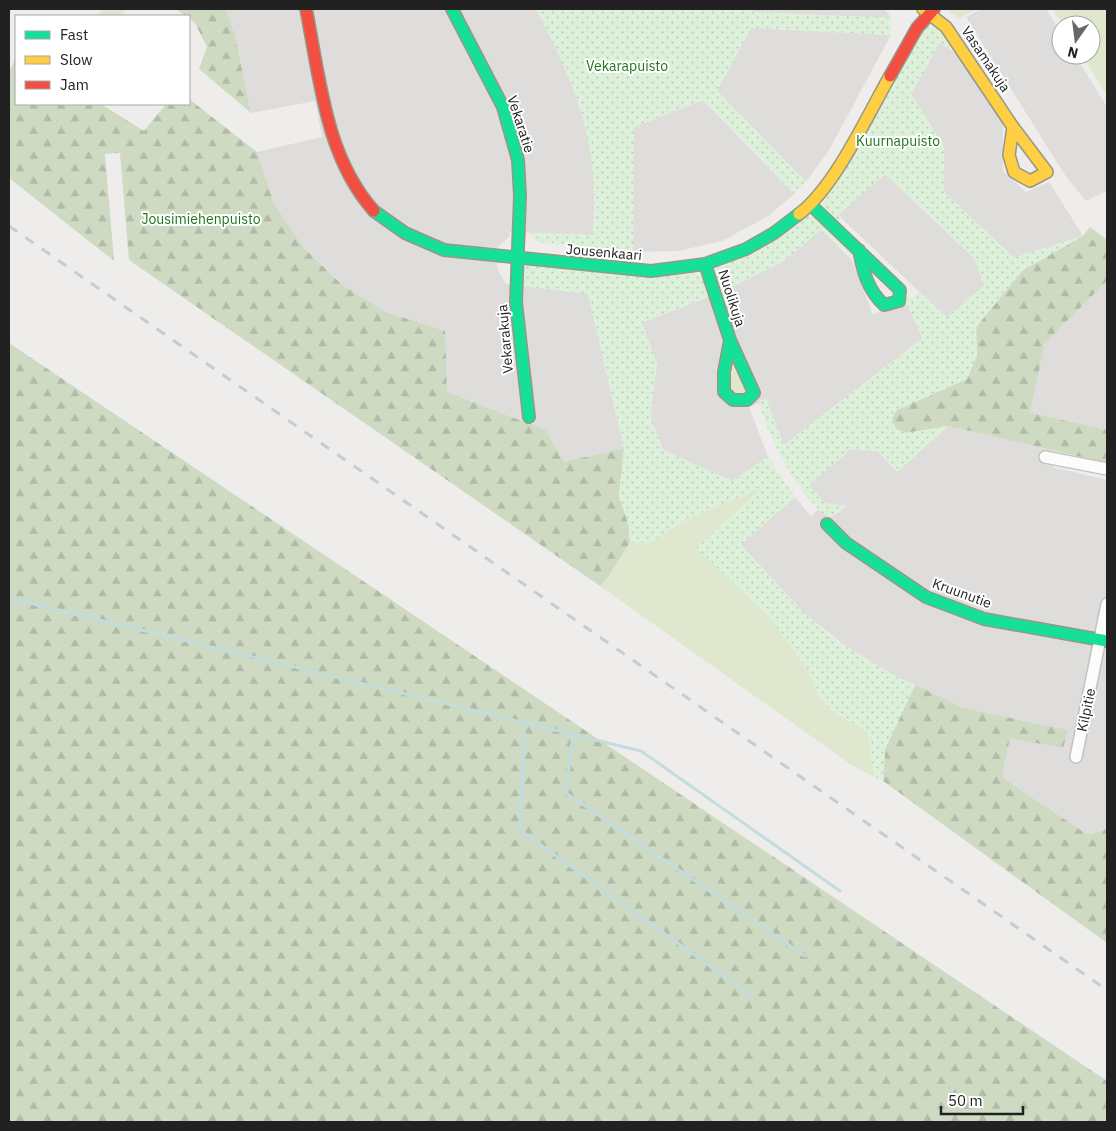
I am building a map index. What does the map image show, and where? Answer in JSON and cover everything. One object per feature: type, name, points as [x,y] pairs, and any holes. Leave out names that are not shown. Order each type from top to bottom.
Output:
[{"type":"street","name":"Jousenkaari","points":[[306,9],[333,140],[346,173],[362,197],[384,220],[420,242],[444,250],[651,271],[705,264],[759,242],[810,205],[840,163],[884,84],[929,10]]},
{"type":"street","name":"Vekaratie","points":[[452,9],[497,96],[514,141],[521,190],[517,258]]},
{"type":"street","name":"Vasamakuja","points":[[929,10],[946,27],[1014,127]]},
{"type":"street","points":[[810,205],[859,250],[900,290],[898,301],[884,305],[872,295],[864,277],[859,250]]},
{"type":"street","name":"Vekarakuja","points":[[517,258],[518,340],[529,417]]},
{"type":"street","name":"Nuolikuja","points":[[705,264],[730,340],[754,393],[747,400],[733,400],[724,392],[724,372],[730,340]]},
{"type":"street","points":[[1045,457],[1107,469]]},
{"type":"street","name":"Kruunutie","points":[[828,524],[846,543],[926,597],[984,619],[1104,640]]},
{"type":"street","name":"Kilpitie","points":[[1076,757],[1104,640],[1107,604]]},
{"type":"shaded area","points":[[226,9],[536,9],[561,56],[578,99],[590,144],[595,190],[593,235],[510,232],[509,237],[497,248],[497,268],[506,284],[588,293],[624,448],[564,462],[546,430],[447,392],[444,331],[386,312],[341,284],[303,247],[274,203],[257,152],[322,137],[315,101],[251,113],[235,35]]},
{"type":"shaded area","points":[[751,9],[885,9],[891,18],[753,12]]},
{"type":"shaded area","points":[[981,9],[1046,9],[1051,17],[1051,65],[1081,65],[1107,107],[1107,191],[1086,201],[1065,175],[966,17]]},
{"type":"shaded area","points":[[751,28],[891,35],[829,150],[806,182],[717,91]]},
{"type":"shaded area","points":[[940,42],[961,58],[1003,124],[1003,171],[1026,192],[1049,182],[1083,236],[1014,258],[944,192],[944,147],[911,94]]},
{"type":"shaded area","points":[[703,100],[794,194],[768,216],[722,241],[678,251],[633,252],[634,127]]},
{"type":"shaded area","points":[[885,174],[975,259],[984,286],[947,318],[838,215]]},
{"type":"shaded area","points":[[821,229],[852,260],[873,315],[904,300],[923,338],[784,445],[759,401],[760,403],[749,407],[768,457],[732,481],[663,450],[650,416],[657,364],[641,323],[719,293],[735,315],[726,290],[784,261]]},
{"type":"shaded area","points":[[1107,281],[1107,430],[1030,414],[1045,343]]},
{"type":"shaded area","points":[[948,426],[1055,451],[1052,467],[1107,480],[1107,829],[1088,835],[1002,777],[1010,737],[1063,748],[1067,730],[964,708],[893,675],[846,646],[804,613],[740,544],[795,497],[811,516],[819,509],[826,515],[832,516],[846,506],[825,504],[809,485],[851,449],[878,451],[897,472]]},
{"type":"green space","points":[[103,9],[126,9],[122,15],[98,15]]},
{"type":"green space","points":[[176,9],[226,9],[235,35],[251,113],[199,69],[207,47],[195,23],[190,19],[190,15],[184,15]]},
{"type":"green space","name":"Vekarapuisto","points":[[536,9],[751,9],[753,12],[891,18],[891,35],[751,28],[717,91],[806,182],[794,194],[703,100],[634,127],[633,252],[538,242],[529,233],[593,235],[594,203],[593,173],[583,118],[563,64]]},
{"type":"green space","points":[[947,9],[977,9],[958,19]]},
{"type":"green space","points":[[1053,9],[1107,9],[1107,96],[1088,65],[1101,65],[1101,15],[1057,15]]},
{"type":"green space","name":"Kuurnapuisto","points":[[935,26],[953,41],[949,48],[940,42],[911,94],[944,147],[944,192],[1014,258],[1083,236],[1023,270],[976,327],[977,355],[967,379],[897,410],[892,418],[896,429],[906,433],[948,426],[897,472],[878,451],[851,449],[809,485],[825,503],[846,506],[829,517],[819,510],[808,498],[786,465],[768,429],[759,400],[767,400],[784,445],[923,338],[904,300],[920,292],[947,317],[984,286],[975,259],[885,174],[839,214],[842,218],[838,222],[823,209],[822,205],[925,27]]},
{"type":"green space","name":"Jousimiehenpuisto","points":[[15,60],[15,105],[103,105],[144,131],[165,105],[190,105],[190,100],[257,152],[274,203],[303,247],[341,284],[386,312],[445,331],[447,392],[546,430],[564,462],[624,448],[619,496],[629,526],[630,542],[607,579],[600,586],[129,260],[120,153],[105,154],[114,261],[9,178],[9,71]]},
{"type":"green space","points":[[808,216],[813,216],[849,246],[854,259],[821,230],[784,261],[726,290],[735,315],[728,316],[714,274],[717,268]]},
{"type":"green space","points":[[1090,227],[1107,240],[1107,281],[1045,343],[1030,413],[1107,430],[1107,463],[948,426],[906,433],[896,429],[892,418],[897,410],[967,379],[977,355],[976,327],[1023,270],[1083,236]]},
{"type":"green space","points":[[530,265],[694,273],[703,277],[712,295],[642,323],[657,364],[650,416],[663,450],[732,481],[768,457],[795,497],[741,545],[787,596],[815,623],[856,653],[915,685],[885,749],[883,781],[874,777],[868,732],[829,709],[817,692],[809,671],[767,614],[696,548],[763,488],[688,518],[650,543],[630,542],[629,526],[619,496],[624,448],[588,294],[520,286],[523,269]]},
{"type":"green space","points":[[9,343],[1107,1081],[1107,1122],[9,1122]]},
{"type":"green space","points":[[731,352],[746,388],[745,395],[734,398],[726,383]]},
{"type":"green space","points":[[764,487],[696,548],[767,614],[809,671],[817,692],[829,709],[868,732],[874,777],[850,764],[600,586],[607,579],[630,542],[650,543],[688,518]]},
{"type":"green space","points":[[915,685],[964,708],[1068,730],[1063,748],[1010,738],[1002,777],[1088,835],[1107,829],[1107,943],[883,781],[885,749]]},
{"type":"waterway","points":[[9,598],[641,751],[840,891]]},
{"type":"waterway","points":[[525,723],[520,830],[753,997]]},
{"type":"waterway","points":[[573,734],[566,793],[805,956]]},
{"type":"railway","points":[[9,226],[1107,990]]},
{"type":"traffic: fast","points":[[452,9],[503,107],[518,160],[520,196],[516,302],[529,417]]},
{"type":"traffic: fast","points":[[811,205],[900,290],[899,301],[884,305],[878,299],[867,280],[862,266],[861,258],[859,250]]},
{"type":"traffic: fast","points":[[374,211],[405,233],[444,250],[651,271],[705,264],[746,249],[774,233],[799,214]]},
{"type":"traffic: fast","points":[[705,264],[730,340],[754,393],[747,400],[733,400],[724,392],[724,372],[730,340]]},
{"type":"traffic: fast","points":[[827,524],[846,543],[926,597],[984,619],[1107,641]]},
{"type":"traffic: slow","points":[[923,9],[946,27],[1013,127],[1047,172],[1030,181],[1014,172],[1009,155],[1013,127]]},
{"type":"traffic: slow","points":[[799,214],[812,202],[838,169],[890,76]]},
{"type":"traffic: jam","points":[[306,9],[321,89],[335,141],[345,166],[358,189],[374,211]]},
{"type":"traffic: jam","points":[[890,76],[917,28],[934,9]]}]
